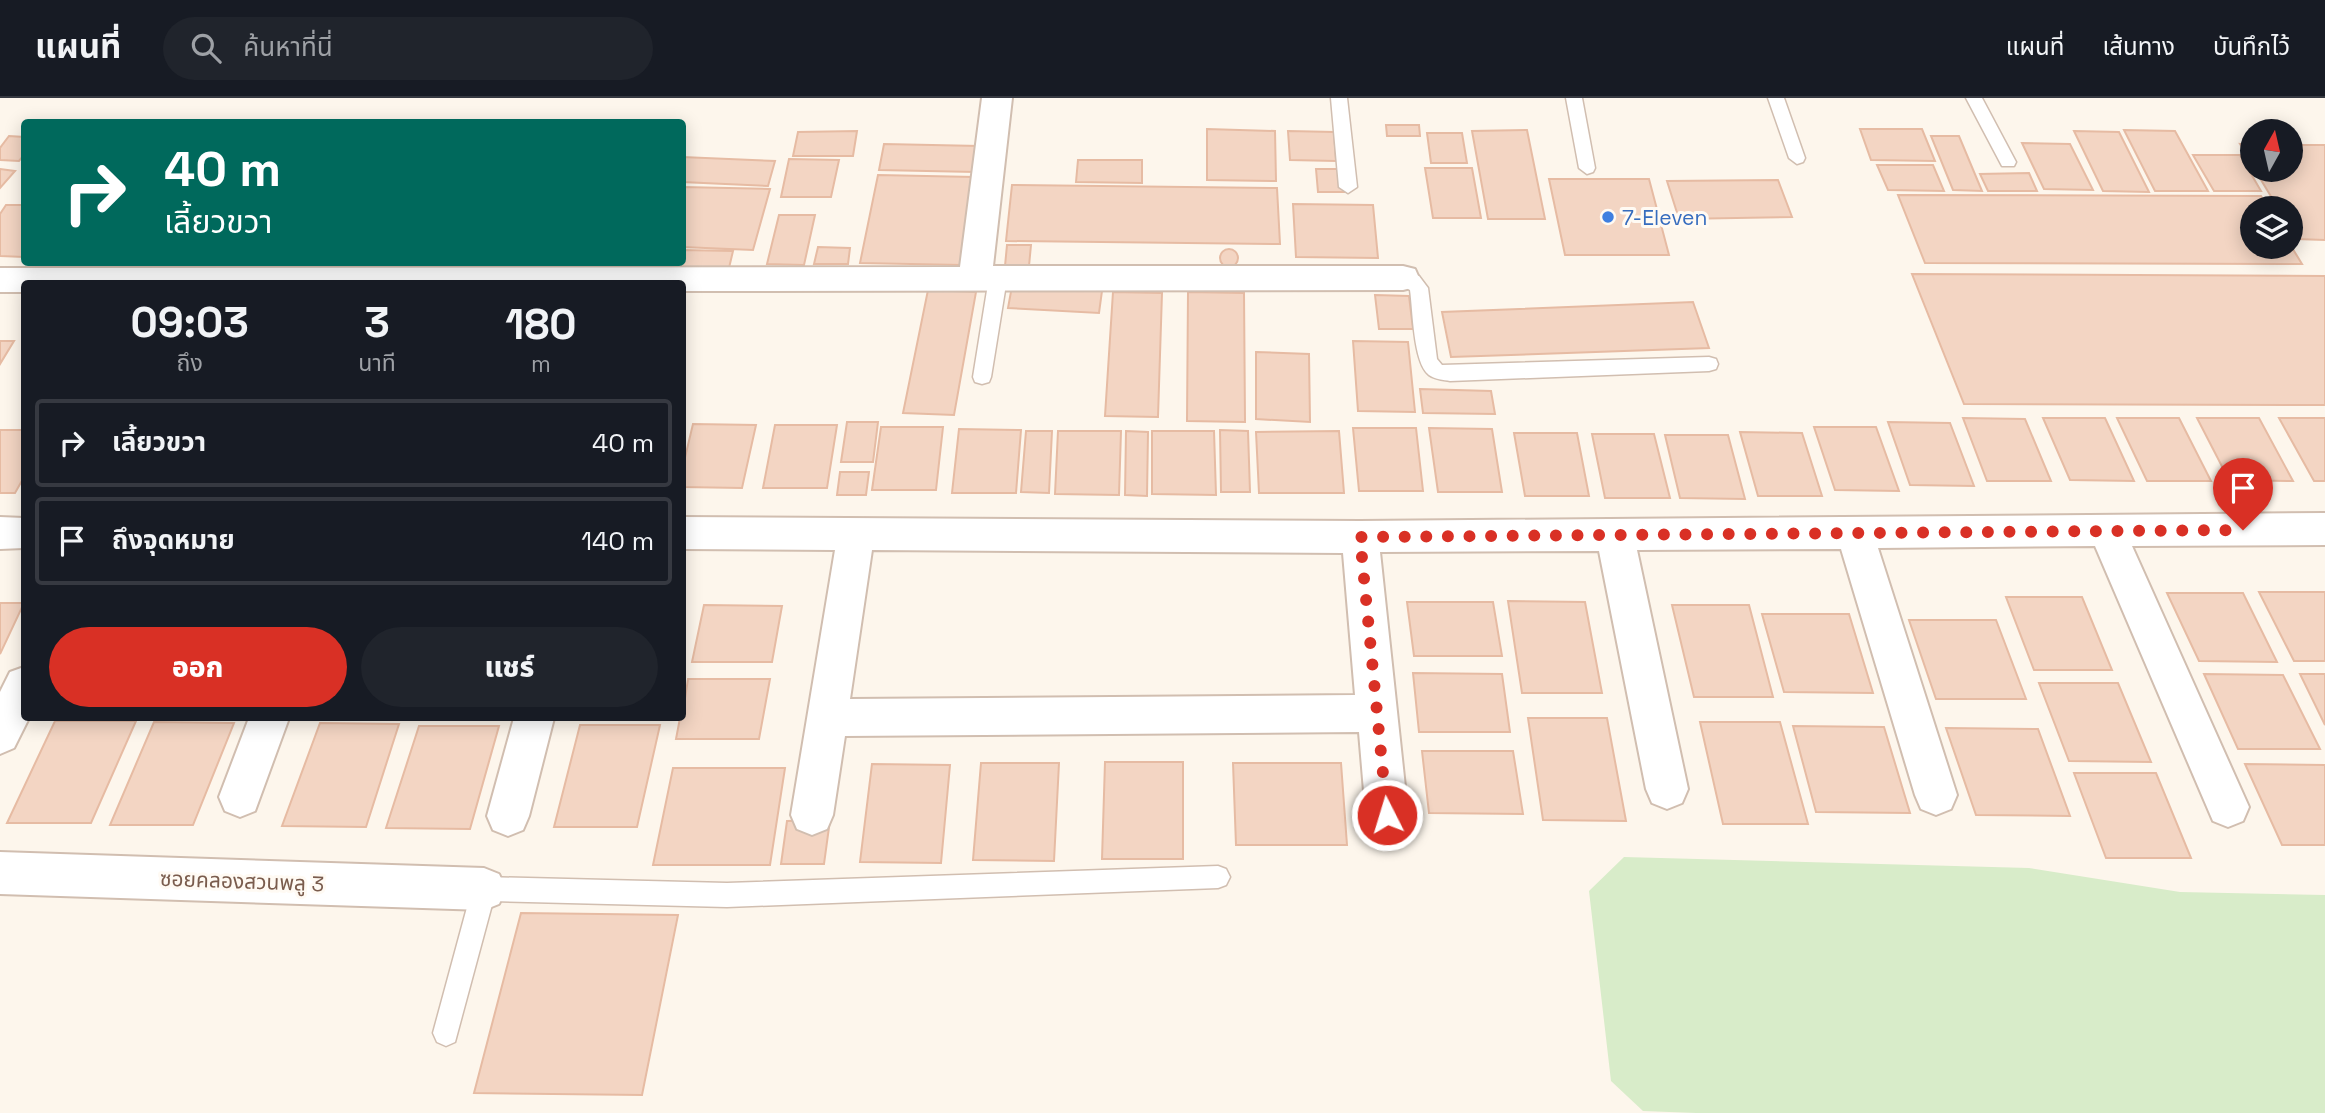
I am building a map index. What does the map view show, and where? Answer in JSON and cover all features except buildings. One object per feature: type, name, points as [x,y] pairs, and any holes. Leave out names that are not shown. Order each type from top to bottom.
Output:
[{"type":"street","points":[[987,278],[997,98]]},
{"type":"street","points":[[0,280],[1403,278]]},
{"type":"street","points":[[686,533],[1360,537],[2325,529]]},
{"type":"street","points":[[2106,531],[2228,807]]},
{"type":"street","points":[[0,533],[21,533]]},
{"type":"street","points":[[813,815],[856,533]]},
{"type":"street","points":[[1855,533],[1936,795]]},
{"type":"street","points":[[1615,535],[1667,789]]},
{"type":"street","points":[[1360,537],[1387,815]]},
{"type":"street","points":[[0,735],[21,691]]},
{"type":"street","points":[[828,718],[1378,713]]},
{"type":"street","points":[[240,797],[268,721]]},
{"type":"street","points":[[508,816],[533,721]]},
{"type":"street","name":"ซอยคลองสวนพลู 3","points":[[0,873],[485,889]]},
{"type":"lane","points":[[1339,98],[1348,187]]},
{"type":"lane","points":[[1574,98],[1587,168]]},
{"type":"lane","points":[[1776,98],[1797,158]]},
{"type":"lane","points":[[1974,98],[2008,162]]},
{"type":"lane","points":[[982,377],[987,278]]},
{"type":"lane","points":[[1403,278],[1413,281],[1419,288],[1428,361],[1436,371],[1450,374],[1709,364]]},
{"type":"lane","points":[[446,1033],[485,889],[727,895],[1218,877]]},
{"type":"green space","points":[[1624,857],[2029,868],[2180,892],[2325,895],[2325,1113],[1643,1111],[1611,1081],[1589,891]]},
{"type":"place","name":"7-Eleven","points":[[1608,217]]},
{"type":"route","points":[[1387,815],[1360,537],[2243,530]]}]
